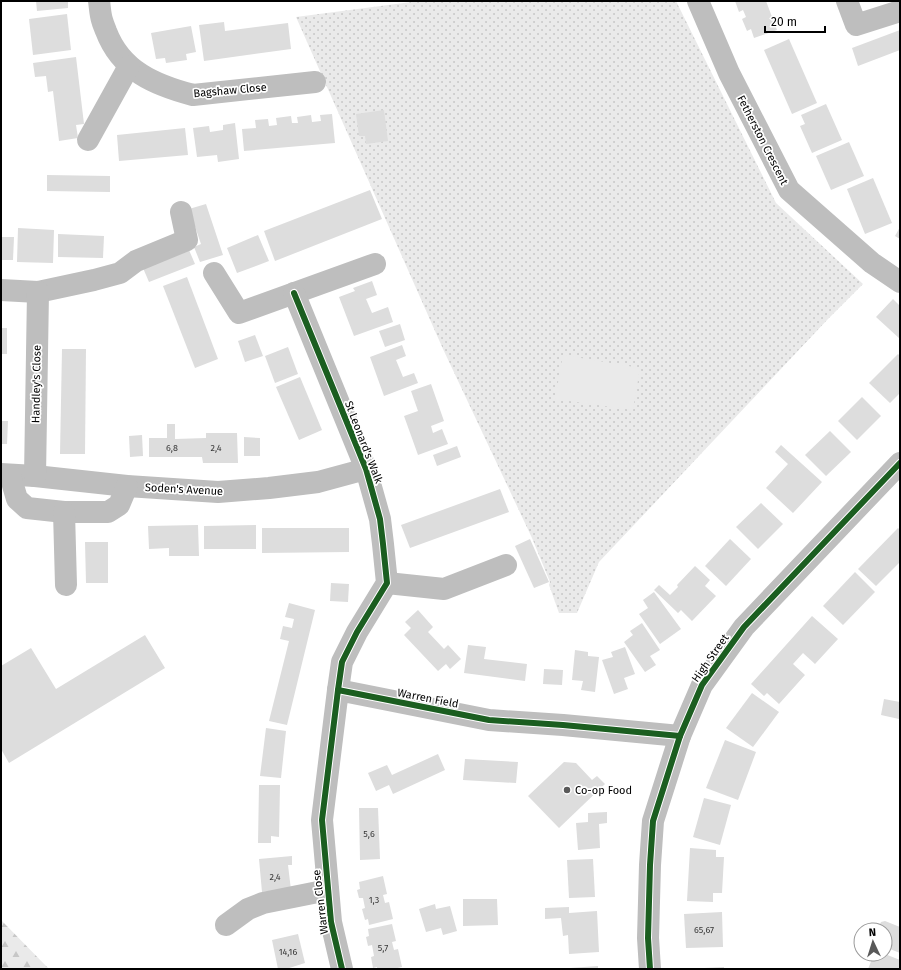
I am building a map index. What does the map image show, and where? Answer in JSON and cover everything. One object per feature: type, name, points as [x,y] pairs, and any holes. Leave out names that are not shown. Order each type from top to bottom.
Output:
[{"type":"street","name":"Bagshaw Close","points":[[99,1],[102,20],[116,52],[129,66],[144,76],[175,90],[193,95],[315,82]]},
{"type":"street","name":"Fetherston Crescent","points":[[698,1],[729,74],[789,190],[872,263],[900,282]]},
{"type":"street","points":[[847,1],[856,25],[900,11]]},
{"type":"street","points":[[88,140],[129,66]]},
{"type":"street","points":[[1,290],[38,292],[120,273],[136,261],[187,240],[181,212]]},
{"type":"street","points":[[214,273],[239,313],[375,264]]},
{"type":"street","name":"Handley's Close","points":[[35,476],[38,292]]},
{"type":"street","name":"St Leonard's Walk","points":[[294,294],[366,469],[380,518],[387,583]]},
{"type":"street","name":"High Street","points":[[650,969],[648,938],[653,821],[680,736],[702,685],[744,628],[900,463]]},
{"type":"street","name":"Soden's Avenue","points":[[6,474],[127,486],[218,492],[318,482],[366,469]]},
{"type":"street","points":[[6,474],[17,499],[27,508],[64,512],[108,512],[119,505],[127,486]]},
{"type":"street","points":[[64,512],[66,585]]},
{"type":"street","points":[[338,690],[342,662],[357,632],[387,583],[444,589],[506,565]]},
{"type":"street","name":"Warren Field","points":[[338,690],[489,720],[680,736]]},
{"type":"street","name":"Warren Close","points":[[338,690],[322,820],[331,922],[342,969]]},
{"type":"street","name":"Warren Close","points":[[226,925],[248,909],[263,902],[328,890]]},
{"type":"green space","points":[[419,1],[676,1],[776,203],[863,284],[828,319],[599,562],[577,613],[559,613],[549,585],[550,582],[532,538],[443,349],[296,17]]},
{"type":"green space","points":[[563,355],[640,368],[633,410],[555,399]]},
{"type":"green space","points":[[1,920],[49,969],[1,969]]},
{"type":"building","points":[[36,1],[68,1],[68,8],[37,11]]},
{"type":"building","points":[[735,1],[766,1],[777,30],[754,38],[751,29],[747,31],[742,19],[746,17],[743,10],[739,12]]},
{"type":"building","points":[[67,14],[71,50],[33,55],[29,19]]},
{"type":"building","points":[[224,22],[225,31],[288,23],[291,49],[204,61],[199,25]]},
{"type":"building","points":[[191,26],[196,52],[186,54],[187,60],[166,63],[165,58],[156,59],[151,33]]},
{"type":"building","points":[[900,30],[900,50],[858,66],[852,48]]},
{"type":"building","points":[[789,39],[817,103],[792,114],[764,50]]},
{"type":"building","points":[[76,57],[84,124],[76,125],[78,138],[59,141],[53,91],[48,92],[46,76],[35,77],[33,63]]},
{"type":"building","points":[[826,104],[842,140],[812,153],[800,126],[805,124],[801,115]]},
{"type":"building","points":[[384,110],[388,141],[366,144],[365,136],[359,136],[356,114]]},
{"type":"building","points":[[332,114],[335,143],[244,151],[242,129],[256,128],[255,120],[268,119],[269,126],[277,125],[276,118],[291,116],[292,123],[298,123],[297,117],[311,115],[312,122],[321,121],[320,115]]},
{"type":"building","points":[[235,123],[239,159],[218,162],[217,155],[197,157],[193,128],[209,126],[210,132],[223,130],[223,125]]},
{"type":"building","points":[[185,128],[188,155],[119,161],[117,135]]},
{"type":"building","points":[[849,142],[864,176],[831,190],[816,156]]},
{"type":"building","points":[[47,175],[110,176],[110,192],[47,191]]},
{"type":"building","points":[[873,178],[892,223],[865,234],[847,189]]},
{"type":"building","points":[[370,190],[382,219],[275,261],[264,231]]},
{"type":"building","points":[[206,204],[223,255],[200,262],[194,247],[201,244],[189,209]]},
{"type":"building","points":[[900,227],[900,239],[895,236]]},
{"type":"building","points":[[18,228],[54,230],[53,263],[17,262]]},
{"type":"building","points":[[58,234],[104,236],[103,258],[58,257]]},
{"type":"building","points":[[258,235],[269,261],[237,273],[227,248]]},
{"type":"building","points":[[1,237],[14,237],[13,260],[1,260]]},
{"type":"building","points":[[189,250],[195,264],[149,282],[143,268]]},
{"type":"building","points":[[187,277],[218,359],[195,368],[163,286]]},
{"type":"building","points":[[372,281],[377,295],[366,299],[372,313],[388,307],[393,322],[354,336],[339,297],[355,291],[353,288]]},
{"type":"building","points":[[893,299],[900,306],[900,339],[876,317]]},
{"type":"building","points":[[400,324],[405,340],[385,347],[379,331]]},
{"type":"building","points":[[1,328],[7,328],[7,354],[1,354]]},
{"type":"building","points":[[255,335],[263,356],[245,362],[238,341]]},
{"type":"building","points":[[402,345],[406,356],[396,360],[403,377],[414,373],[418,383],[384,396],[370,357]]},
{"type":"building","points":[[288,347],[298,374],[275,383],[265,356]]},
{"type":"building","points":[[62,349],[86,349],[85,454],[60,454]]},
{"type":"building","points":[[898,354],[900,356],[900,393],[890,403],[869,383]]},
{"type":"building","points":[[300,377],[322,430],[299,440],[276,387]]},
{"type":"building","points":[[431,384],[444,421],[431,426],[433,433],[442,429],[448,444],[418,455],[404,416],[418,411],[411,391]]},
{"type":"building","points":[[862,397],[881,416],[857,440],[838,421]]},
{"type":"building","points":[[1,421],[8,421],[7,444],[1,444]]},
{"type":"building","points":[[167,424],[175,424],[175,439],[206,438],[206,433],[237,433],[238,463],[203,463],[202,457],[149,457],[149,438],[167,438]]},
{"type":"building","points":[[830,431],[851,452],[826,476],[805,455]]},
{"type":"building","points":[[142,435],[143,456],[130,457],[129,436]]},
{"type":"building","points":[[244,437],[260,438],[260,456],[244,456]]},
{"type":"building","points":[[781,445],[822,482],[793,513],[766,488],[788,464],[775,452]]},
{"type":"building","points":[[457,446],[461,457],[437,466],[433,455]]},
{"type":"building","points":[[500,489],[509,512],[410,548],[401,525]]},
{"type":"building","points":[[761,503],[783,524],[758,549],[736,527]]},
{"type":"building","points":[[198,525],[199,556],[169,556],[169,548],[149,549],[148,526]]},
{"type":"building","points":[[256,525],[256,549],[204,549],[204,526]]},
{"type":"building","points":[[262,528],[349,528],[349,552],[262,553]]},
{"type":"building","points":[[898,528],[900,530],[900,562],[876,586],[858,569]]},
{"type":"building","points":[[530,539],[549,582],[534,588],[515,546]]},
{"type":"building","points":[[730,539],[751,559],[726,586],[705,566]]},
{"type":"building","points":[[85,542],[108,542],[108,583],[86,583]]},
{"type":"building","points":[[695,566],[710,580],[705,586],[716,596],[692,621],[681,610],[678,613],[654,590],[659,585],[670,595],[678,587],[677,585]]},
{"type":"building","points":[[855,572],[875,592],[843,625],[823,606]]},
{"type":"building","points":[[331,583],[349,584],[348,602],[330,601]]},
{"type":"building","points":[[654,592],[681,629],[660,644],[639,614],[648,608],[643,600]]},
{"type":"building","points":[[289,603],[315,610],[287,725],[269,721],[289,641],[280,639],[283,626],[292,628],[294,619],[285,617]]},
{"type":"building","points":[[418,610],[433,627],[428,632],[444,649],[448,645],[461,659],[450,669],[446,664],[438,671],[404,635],[411,628],[405,622]]},
{"type":"building","points":[[812,616],[838,639],[815,664],[803,653],[793,664],[805,675],[779,704],[767,693],[764,696],[751,684]]},
{"type":"building","points":[[642,623],[660,650],[650,656],[656,665],[645,672],[624,642],[633,635],[630,631]]},
{"type":"building","points":[[145,635],[165,668],[9,763],[1,749],[1,666],[31,648],[56,689]]},
{"type":"building","points":[[468,645],[486,647],[484,659],[527,664],[525,681],[464,673]]},
{"type":"building","points":[[625,647],[635,674],[624,678],[628,689],[614,694],[602,660],[613,657],[611,652]]},
{"type":"building","points":[[575,650],[588,652],[588,656],[599,657],[595,692],[581,690],[583,681],[572,680]]},
{"type":"building","points":[[544,669],[563,670],[562,685],[543,684]]},
{"type":"building","points":[[752,693],[779,712],[753,747],[726,728]]},
{"type":"building","points":[[884,699],[900,702],[899,719],[881,715]]},
{"type":"building","points":[[266,728],[286,731],[281,778],[260,776]]},
{"type":"building","points":[[725,740],[756,752],[738,800],[706,788]]},
{"type":"building","points":[[438,754],[445,770],[393,794],[389,785],[376,791],[368,773],[387,765],[392,775]]},
{"type":"building","points":[[465,759],[518,762],[516,783],[463,780]]},
{"type":"building","name":"Co-op Food","points":[[564,762],[576,763],[592,780],[597,776],[605,784],[559,828],[528,796]]},
{"type":"building","points":[[259,785],[280,785],[279,837],[271,836],[271,843],[258,843]]},
{"type":"building","points":[[704,798],[731,805],[720,845],[693,837]]},
{"type":"building","points":[[359,808],[378,808],[380,859],[360,860]]},
{"type":"building","points":[[607,812],[607,823],[599,824],[600,848],[578,850],[576,823],[588,822],[588,813]]},
{"type":"building","points":[[690,848],[716,850],[716,857],[724,857],[722,893],[713,893],[713,902],[687,901]]},
{"type":"building","points":[[292,856],[292,865],[288,865],[291,890],[262,892],[259,859]]},
{"type":"building","points":[[593,859],[595,897],[569,898],[567,860]]},
{"type":"building","points":[[383,876],[387,894],[383,895],[385,903],[389,902],[393,919],[369,925],[368,919],[365,920],[362,909],[365,908],[363,898],[359,898],[357,890],[360,889],[359,882]]},
{"type":"building","points":[[463,899],[497,899],[498,925],[463,926]]},
{"type":"building","points":[[435,904],[436,909],[450,906],[457,931],[443,935],[441,928],[426,932],[419,909]]},
{"type":"building","points":[[569,907],[569,913],[597,911],[599,952],[569,954],[568,935],[563,936],[561,918],[545,919],[545,908]]},
{"type":"building","points":[[722,912],[723,947],[686,948],[684,914]]},
{"type":"building","points":[[392,924],[396,941],[392,942],[394,950],[398,949],[402,967],[393,969],[373,968],[371,957],[374,956],[372,945],[368,946],[366,937],[369,936],[368,929]]},
{"type":"building","points":[[893,924],[900,927],[900,953],[893,950]]},
{"type":"building","points":[[298,934],[305,963],[286,969],[278,969],[272,940]]},
{"type":"building","points":[[893,957],[900,960],[900,969],[868,969],[871,962],[893,962]]},
{"type":"building","points":[[598,966],[598,969],[570,969],[570,968]]},
{"type":"building","points":[[724,967],[724,969],[704,969],[704,968]]},
{"type":"cycle path","points":[[294,293],[366,469],[380,519],[383,544],[387,583],[357,632],[342,662],[338,690]]},
{"type":"cycle path","points":[[650,969],[648,938],[653,821],[680,736],[702,685],[744,627],[900,463]]},
{"type":"cycle path","points":[[342,969],[331,922],[322,820],[338,690],[489,720],[680,736]]},
{"type":"place","name":"Co-op Food","points":[[567,790]]}]
